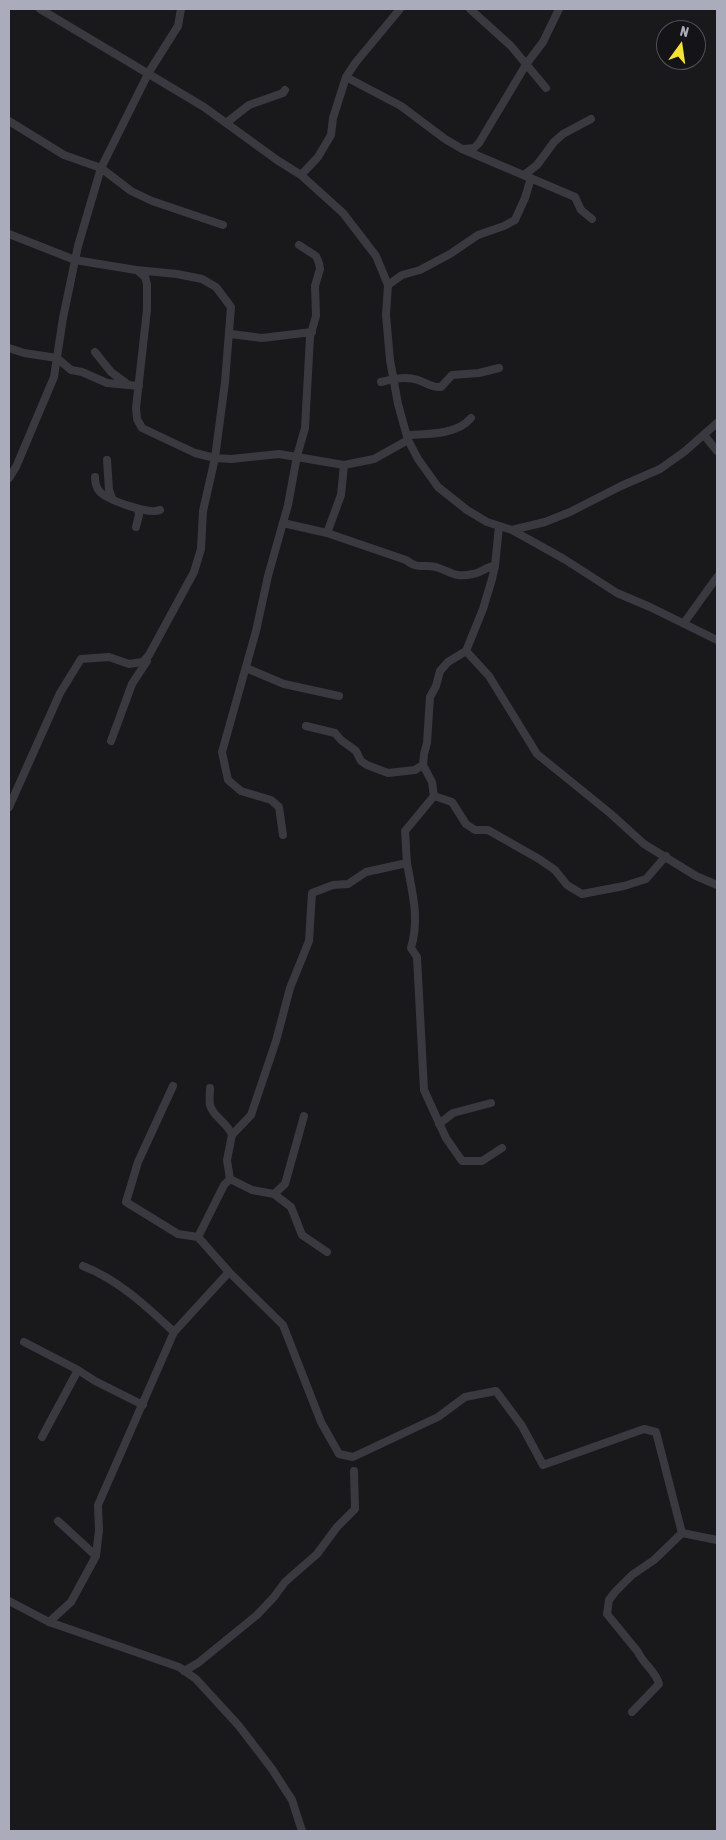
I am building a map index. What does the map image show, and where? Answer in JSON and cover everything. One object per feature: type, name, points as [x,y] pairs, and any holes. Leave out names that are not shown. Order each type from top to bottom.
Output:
[{"type":"street","points":[[40,9],[149,72],[226,123],[302,175],[344,213],[376,256],[388,285],[386,315],[393,379],[398,404],[407,437],[418,459],[438,487],[467,510],[487,522],[512,530],[564,559],[617,593],[717,640]]},
{"type":"street","points":[[9,478],[16,467],[54,377],[75,260],[101,168],[149,72],[178,26],[181,9]]},
{"type":"street","points":[[302,175],[318,157],[331,136],[333,118],[346,77],[400,9]]},
{"type":"street","points":[[470,9],[527,63],[546,88]]},
{"type":"street","points":[[462,149],[474,148],[479,143],[527,63],[543,42],[559,9]]},
{"type":"street","points":[[346,77],[401,106],[445,139],[462,149],[575,197],[581,210],[592,219]]},
{"type":"street","points":[[226,123],[248,105],[283,93],[286,90]]},
{"type":"street","points":[[388,285],[402,275],[420,270],[450,254],[478,235],[515,220],[525,198],[527,176],[554,142],[563,134],[591,119]]},
{"type":"street","points":[[9,122],[64,155],[101,168],[131,191],[152,201],[223,225]]},
{"type":"street","points":[[9,234],[75,260],[202,279],[216,287],[231,307],[225,382],[215,458],[203,511],[201,549],[194,572],[149,655],[145,666],[132,684],[111,741]]},
{"type":"street","points":[[283,835],[279,807],[271,800],[240,791],[228,780],[222,752],[246,668],[283,523],[297,456],[306,428],[312,332],[316,316],[315,286],[320,269],[316,256],[299,245]]},
{"type":"street","points":[[136,270],[145,276],[147,284],[147,310],[138,386],[137,419],[142,428],[195,453],[231,460],[279,454],[344,465],[374,459],[407,437],[460,428],[471,418]]},
{"type":"street","points":[[231,334],[262,338],[312,332]]},
{"type":"street","points":[[9,348],[24,353],[57,358],[71,370],[82,372],[106,383],[126,383],[138,386]]},
{"type":"street","points":[[96,352],[111,372],[126,383]]},
{"type":"street","points":[[381,382],[393,379],[412,379],[435,388],[441,387],[452,375],[479,373],[498,368]]},
{"type":"street","points":[[512,530],[545,522],[570,512],[660,469],[717,423]]},
{"type":"street","points":[[704,435],[717,451]]},
{"type":"street","points":[[107,460],[112,498]]},
{"type":"street","points":[[328,533],[341,495],[344,465]]},
{"type":"street","points":[[95,476],[99,492],[138,510],[156,512],[160,510]]},
{"type":"street","points":[[136,527],[139,515],[138,510]]},
{"type":"street","points":[[283,523],[328,533],[406,560],[414,566],[435,567],[450,574],[462,576],[477,574],[495,566]]},
{"type":"street","points":[[499,526],[495,566],[483,609],[466,651],[448,662],[440,670],[436,686],[430,697],[427,743],[423,765],[432,782],[434,796],[405,831],[407,863],[414,892],[416,915],[415,935],[411,948],[417,957],[424,1090],[439,1124],[462,1161],[482,1161],[502,1148]]},
{"type":"street","points":[[684,623],[717,578]]},
{"type":"street","points":[[466,651],[488,676],[537,754],[611,814],[644,844],[696,876],[717,885]]},
{"type":"street","points":[[9,807],[60,693],[81,659],[109,657],[129,664],[142,662],[141,664],[149,655]]},
{"type":"street","points":[[246,668],[284,684],[339,696]]},
{"type":"street","points":[[306,726],[335,733],[356,751],[361,761],[367,766],[388,773],[415,770],[423,765]]},
{"type":"street","points":[[434,796],[452,802],[466,824],[476,830],[488,830],[539,859],[555,870],[567,885],[582,894],[624,886],[646,879],[666,856]]},
{"type":"street","points":[[232,1135],[251,1115],[276,1041],[290,988],[309,941],[312,893],[333,885],[348,884],[366,872],[407,863]]},
{"type":"street","points":[[173,1086],[138,1162],[126,1202],[178,1234],[198,1237],[229,1272],[283,1325],[321,1422],[340,1454],[352,1457],[438,1417],[465,1397],[496,1391],[522,1426],[543,1465],[644,1429],[656,1432],[682,1532]]},
{"type":"street","points":[[210,1088],[210,1107],[230,1127],[232,1135],[227,1160],[230,1179]]},
{"type":"street","points":[[439,1124],[453,1114],[491,1103]]},
{"type":"street","points":[[274,1194],[285,1184],[304,1116]]},
{"type":"street","points":[[198,1237],[224,1185],[230,1179]]},
{"type":"street","points":[[230,1179],[252,1190],[274,1194],[291,1208],[302,1235],[327,1252]]},
{"type":"street","points":[[83,1266],[103,1274],[147,1306],[174,1332]]},
{"type":"street","points":[[49,1622],[71,1602],[96,1556],[98,1505],[174,1332],[229,1272]]},
{"type":"street","points":[[24,1342],[78,1370],[94,1381],[143,1405]]},
{"type":"street","points":[[42,1437],[78,1370]]},
{"type":"street","points":[[184,1671],[198,1663],[257,1615],[274,1598],[285,1582],[318,1554],[337,1527],[355,1509],[354,1472]]},
{"type":"street","points":[[58,1521],[96,1556]]},
{"type":"street","points":[[682,1532],[717,1540]]},
{"type":"street","points":[[632,1712],[659,1684],[657,1677],[607,1614],[608,1600],[632,1576],[654,1560],[682,1532]]},
{"type":"street","points":[[9,1601],[49,1622],[162,1661],[196,1679],[239,1726],[272,1769],[292,1800],[302,1831]]}]
